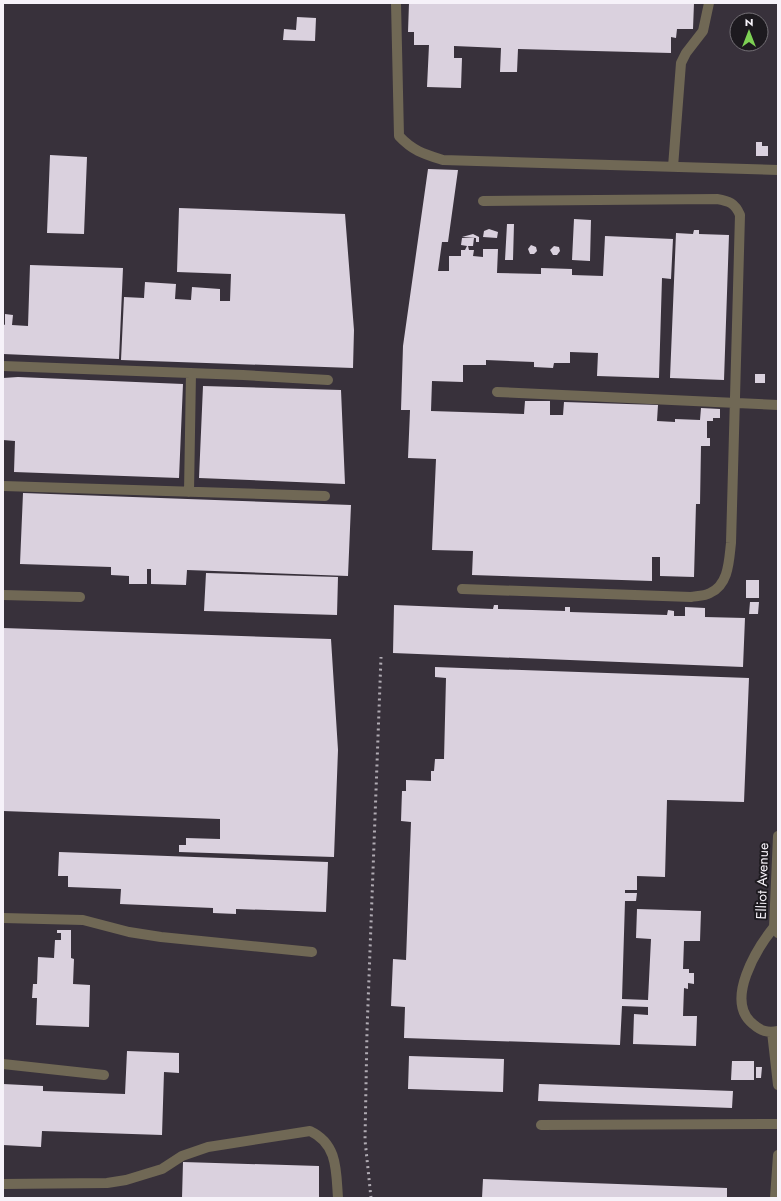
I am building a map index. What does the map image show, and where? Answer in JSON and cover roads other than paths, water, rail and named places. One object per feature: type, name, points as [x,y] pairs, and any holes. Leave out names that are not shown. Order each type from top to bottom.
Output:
[{"type":"street","points":[[396,3],[399,136],[409,147],[443,160],[778,170]]},
{"type":"street","points":[[673,167],[681,63],[686,53],[703,31],[709,3]]},
{"type":"street","points":[[462,589],[691,597],[710,593],[721,584],[727,573],[731,543],[740,215],[737,207],[730,201],[717,199],[483,201]]},
{"type":"street","points":[[3,366],[328,380]]},
{"type":"street","points":[[189,492],[191,373]]},
{"type":"street","points":[[497,392],[778,405]]},
{"type":"street","points":[[3,486],[324,496]]},
{"type":"street","points":[[3,595],[80,597]]},
{"type":"street","name":"Elliot Avenue","points":[[776,930],[778,836]]},
{"type":"street","points":[[3,918],[83,920],[129,932],[161,937],[312,952]]},
{"type":"street","points":[[776,930],[763,941],[750,964],[744,980],[742,999],[744,1012],[750,1022],[761,1031],[775,1032],[778,1085]]},
{"type":"street","points":[[3,1064],[104,1075]]},
{"type":"street","points":[[541,1125],[778,1124]]},
{"type":"street","points":[[3,1184],[107,1183],[126,1180],[162,1169],[182,1156],[208,1147],[310,1131],[320,1135],[329,1145],[334,1159],[338,1198]]},
{"type":"street","points":[[775,1198],[778,1155]]},
{"type":"railway","points":[[371,1198],[365,1140],[367,1031],[381,657]]}]
